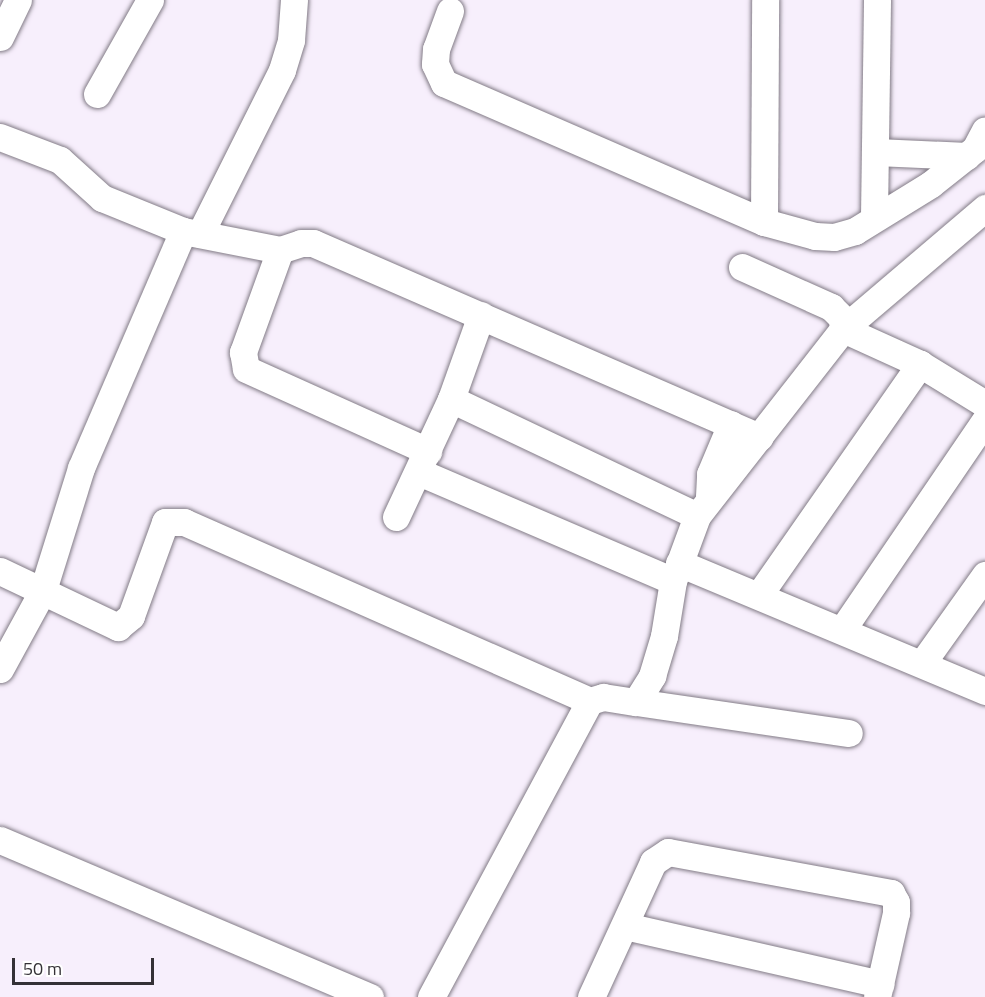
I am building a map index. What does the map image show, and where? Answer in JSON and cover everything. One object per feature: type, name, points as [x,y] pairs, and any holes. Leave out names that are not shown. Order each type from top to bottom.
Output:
[{"type":"street","points":[[0,37],[18,0]]},
{"type":"street","points":[[97,94],[150,0]]},
{"type":"street","points":[[0,669],[43,590],[81,468],[192,232],[282,70],[291,40],[294,0]]},
{"type":"street","points":[[764,222],[765,0]]},
{"type":"street","points":[[874,216],[878,0]]},
{"type":"street","points":[[450,11],[436,50],[435,64],[444,83],[764,222],[814,236],[834,237],[855,231],[874,216],[931,184],[975,149],[985,130]]},
{"type":"street","points":[[0,137],[60,160],[102,198],[192,232],[280,250],[301,243],[313,243],[760,437]]},
{"type":"street","points":[[876,152],[967,156]]},
{"type":"street","points":[[703,506],[760,437],[843,328],[985,208]]},
{"type":"street","points":[[280,250],[243,352],[246,369],[423,462],[676,572],[759,595],[985,691]]},
{"type":"street","points":[[742,267],[831,307],[842,318],[843,328]]},
{"type":"street","points":[[396,517],[451,399],[481,315]]},
{"type":"street","points":[[843,328],[920,364],[985,404]]},
{"type":"street","points":[[759,595],[920,364]]},
{"type":"street","points":[[451,399],[703,506]]},
{"type":"street","points":[[842,630],[985,420]]},
{"type":"street","points":[[636,702],[658,660],[676,572],[703,506],[713,466],[731,424]]},
{"type":"street","points":[[0,571],[43,590],[111,626],[126,624],[165,522],[184,522],[590,701],[603,697],[849,733]]},
{"type":"street","points":[[923,663],[985,575]]},
{"type":"street","points":[[431,997],[590,701]]},
{"type":"street","points":[[0,840],[370,997]]},
{"type":"street","points":[[591,997],[653,862],[668,852],[885,890],[895,897],[896,913],[878,991],[625,926]]}]
